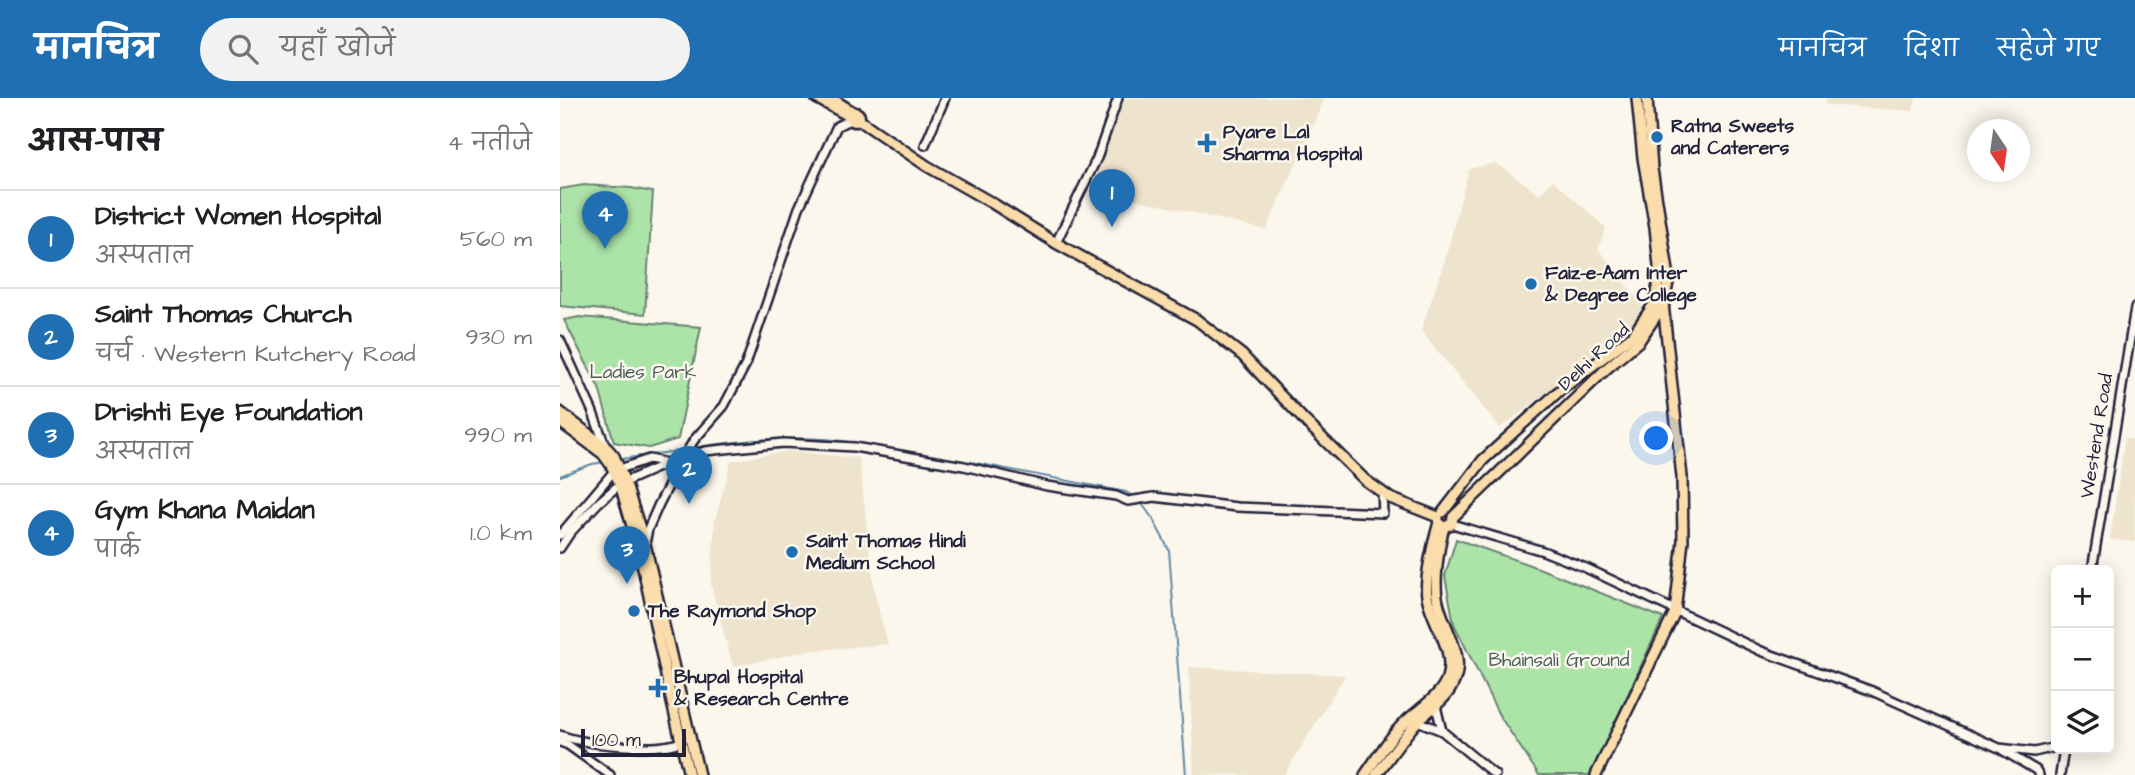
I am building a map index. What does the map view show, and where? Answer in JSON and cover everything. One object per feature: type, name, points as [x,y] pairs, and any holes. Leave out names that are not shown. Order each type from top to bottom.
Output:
[{"type":"main road","points":[[816,98],[854,117]]},
{"type":"main road","points":[[831,98],[854,117],[927,166],[1056,243],[1205,326],[1242,355],[1365,480],[1390,498],[1445,520]]},
{"type":"main road","points":[[1596,775],[1675,612],[1682,540],[1682,477],[1659,304],[1655,227],[1643,158],[1637,98]]},
{"type":"main road","name":"Delhi Road","points":[[1445,520],[1639,341],[1659,304],[1670,277],[1652,169],[1647,98]]},
{"type":"main road","points":[[1365,775],[1402,724],[1414,719],[1434,703],[1447,679],[1450,663],[1446,645],[1433,617],[1426,591],[1445,520],[1483,460],[1558,392],[1633,335],[1659,304]]},
{"type":"main road","points":[[560,412],[611,461],[622,483],[645,544],[699,775]]},
{"type":"main road","points":[[560,422],[611,461]]},
{"type":"main road","points":[[622,483],[689,775]]},
{"type":"main road","points":[[1376,775],[1414,719]]},
{"type":"street","points":[[925,145],[945,98]]},
{"type":"street","points":[[1056,243],[1097,158],[1118,98]]},
{"type":"street","points":[[645,544],[648,529],[659,504],[683,458],[694,440],[724,406],[746,364],[799,208],[836,126],[854,117]]},
{"type":"street","name":"Westend Road","points":[[2093,565],[2135,308]]},
{"type":"street","points":[[560,340],[581,384],[611,461]]},
{"type":"street","points":[[560,548],[598,503],[622,483],[668,463],[705,451],[783,443],[854,447],[964,466],[1047,486],[1116,496],[1134,502],[1154,498],[1237,506],[1383,513],[1382,492]]},
{"type":"street","points":[[611,461],[649,459],[668,463]]},
{"type":"street","points":[[560,535],[611,461]]},
{"type":"street","points":[[1445,520],[1543,551],[1761,652],[1872,691],[1999,747],[2036,770],[2039,775]]},
{"type":"street","points":[[1434,703],[1442,731]]},
{"type":"street","points":[[1414,719],[1442,731],[1495,775]]},
{"type":"street","points":[[560,735],[574,740],[617,745],[653,746],[681,741]]},
{"type":"street","points":[[560,741],[610,775]]},
{"type":"street","points":[[1999,747],[2034,752],[2051,748]]},
{"type":"street","points":[[2060,775],[2063,754]]},
{"type":"shaded area","name":"Pyare Lal Sharma Hospital","points":[[1125,98],[1325,98],[1266,230],[1092,189]]},
{"type":"shaded area","points":[[1826,98],[1916,98],[1913,111],[1825,105]]},
{"type":"shaded area","name":"Faiz-e-Aam Inter & Degree College","points":[[1495,163],[1540,194],[1553,180],[1606,228],[1598,249],[1642,305],[1638,318],[1612,344],[1500,428],[1421,331],[1444,263],[1469,169]]},
{"type":"shaded area","points":[[2125,438],[2135,440],[2135,542],[2110,539]]},
{"type":"shaded area","name":"Saint Thomas Hindi Medium School","points":[[786,451],[859,458],[875,596],[888,644],[806,651],[733,667],[711,585],[715,520],[731,461]]},
{"type":"shaded area","points":[[1189,667],[1345,675],[1284,775],[1194,775]]},
{"type":"green space","points":[[584,185],[653,192],[645,314],[560,306],[560,189]]},
{"type":"green space","name":"Ladies Park","points":[[579,317],[701,327],[678,439],[649,448],[614,442],[599,388],[564,320]]},
{"type":"green space","name":"Bhainsali Ground","points":[[1456,539],[1541,569],[1663,618],[1591,775],[1539,775],[1499,715],[1454,624],[1445,576]]},
{"type":"waterway","points":[[693,448],[734,442],[803,438],[865,446]]},
{"type":"waterway","points":[[621,459],[684,450]]},
{"type":"waterway","points":[[912,453],[1126,492],[1133,496]]},
{"type":"waterway","points":[[560,476],[605,462]]},
{"type":"waterway","points":[[1140,501],[1169,550],[1186,775]]},
{"type":"place","name":"Ratna Sweets and Caterers","points":[[1657,137]]},
{"type":"place","name":"Pyare Lal Sharma Hospital","points":[[1207,143]]},
{"type":"place","name":"District Women Hospital","points":[[1112,227]]},
{"type":"place","name":"Gym Khana Maidan","points":[[605,249]]},
{"type":"place","name":"Faiz-e-Aam Inter & Degree College","points":[[1531,284]]},
{"type":"place","name":"Saint Thomas Church","points":[[689,504]]},
{"type":"place","name":"Saint Thomas Hindi Medium School","points":[[792,552]]},
{"type":"place","name":"Drishti Eye Foundation","points":[[627,584]]},
{"type":"place","name":"The Raymond Shop","points":[[634,611]]},
{"type":"place","name":"Bhupal Hospital & Research Centre","points":[[658,688]]}]
